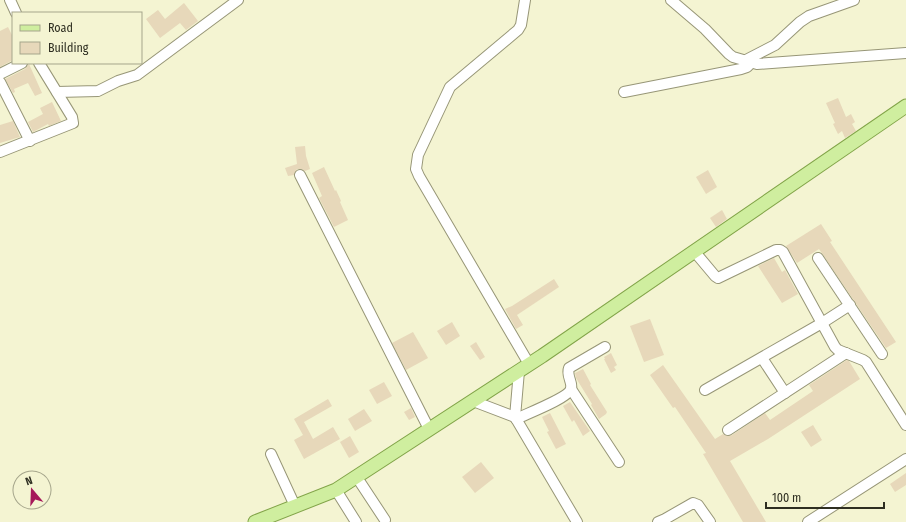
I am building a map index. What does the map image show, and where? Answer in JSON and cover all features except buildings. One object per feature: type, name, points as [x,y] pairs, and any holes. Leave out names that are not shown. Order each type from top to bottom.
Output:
[{"type":"main road","points":[[255,522],[272,519],[295,506],[336,490],[524,368],[906,106]]},
{"type":"street","points":[[10,0],[16,12]]},
{"type":"street","points":[[57,92],[98,91],[118,81],[137,75],[238,0]]},
{"type":"street","points":[[516,418],[524,368],[416,169],[418,156],[450,87],[518,30],[521,25],[525,0]]},
{"type":"street","points":[[671,0],[705,29],[729,54],[761,64],[906,53]]},
{"type":"street","points":[[624,92],[747,67],[749,61],[775,45],[800,22],[809,16],[854,0]]},
{"type":"street","points":[[0,74],[20,64]]},
{"type":"street","points":[[0,152],[73,124],[72,118],[40,64]]},
{"type":"street","points":[[0,82],[30,141]]},
{"type":"street","points":[[300,175],[429,429]]},
{"type":"street","points":[[694,252],[718,278],[776,250],[783,252],[835,347],[838,350],[863,360],[869,365],[906,425]]},
{"type":"street","points":[[818,258],[882,354]]},
{"type":"street","points":[[705,390],[822,323],[850,305]]},
{"type":"street","points":[[605,347],[569,368],[568,375],[571,389],[619,462]]},
{"type":"street","points":[[728,430],[846,353]]},
{"type":"street","points":[[762,358],[785,393]]},
{"type":"street","points":[[516,418],[565,396],[571,389]]},
{"type":"street","points":[[473,401],[516,418],[578,522]]},
{"type":"street","points":[[271,454],[295,506]]},
{"type":"street","points":[[808,522],[906,459]]},
{"type":"street","points":[[356,476],[385,520]]},
{"type":"street","points":[[336,490],[356,522]]},
{"type":"street","points":[[658,522],[693,503],[698,505],[710,522]]}]
